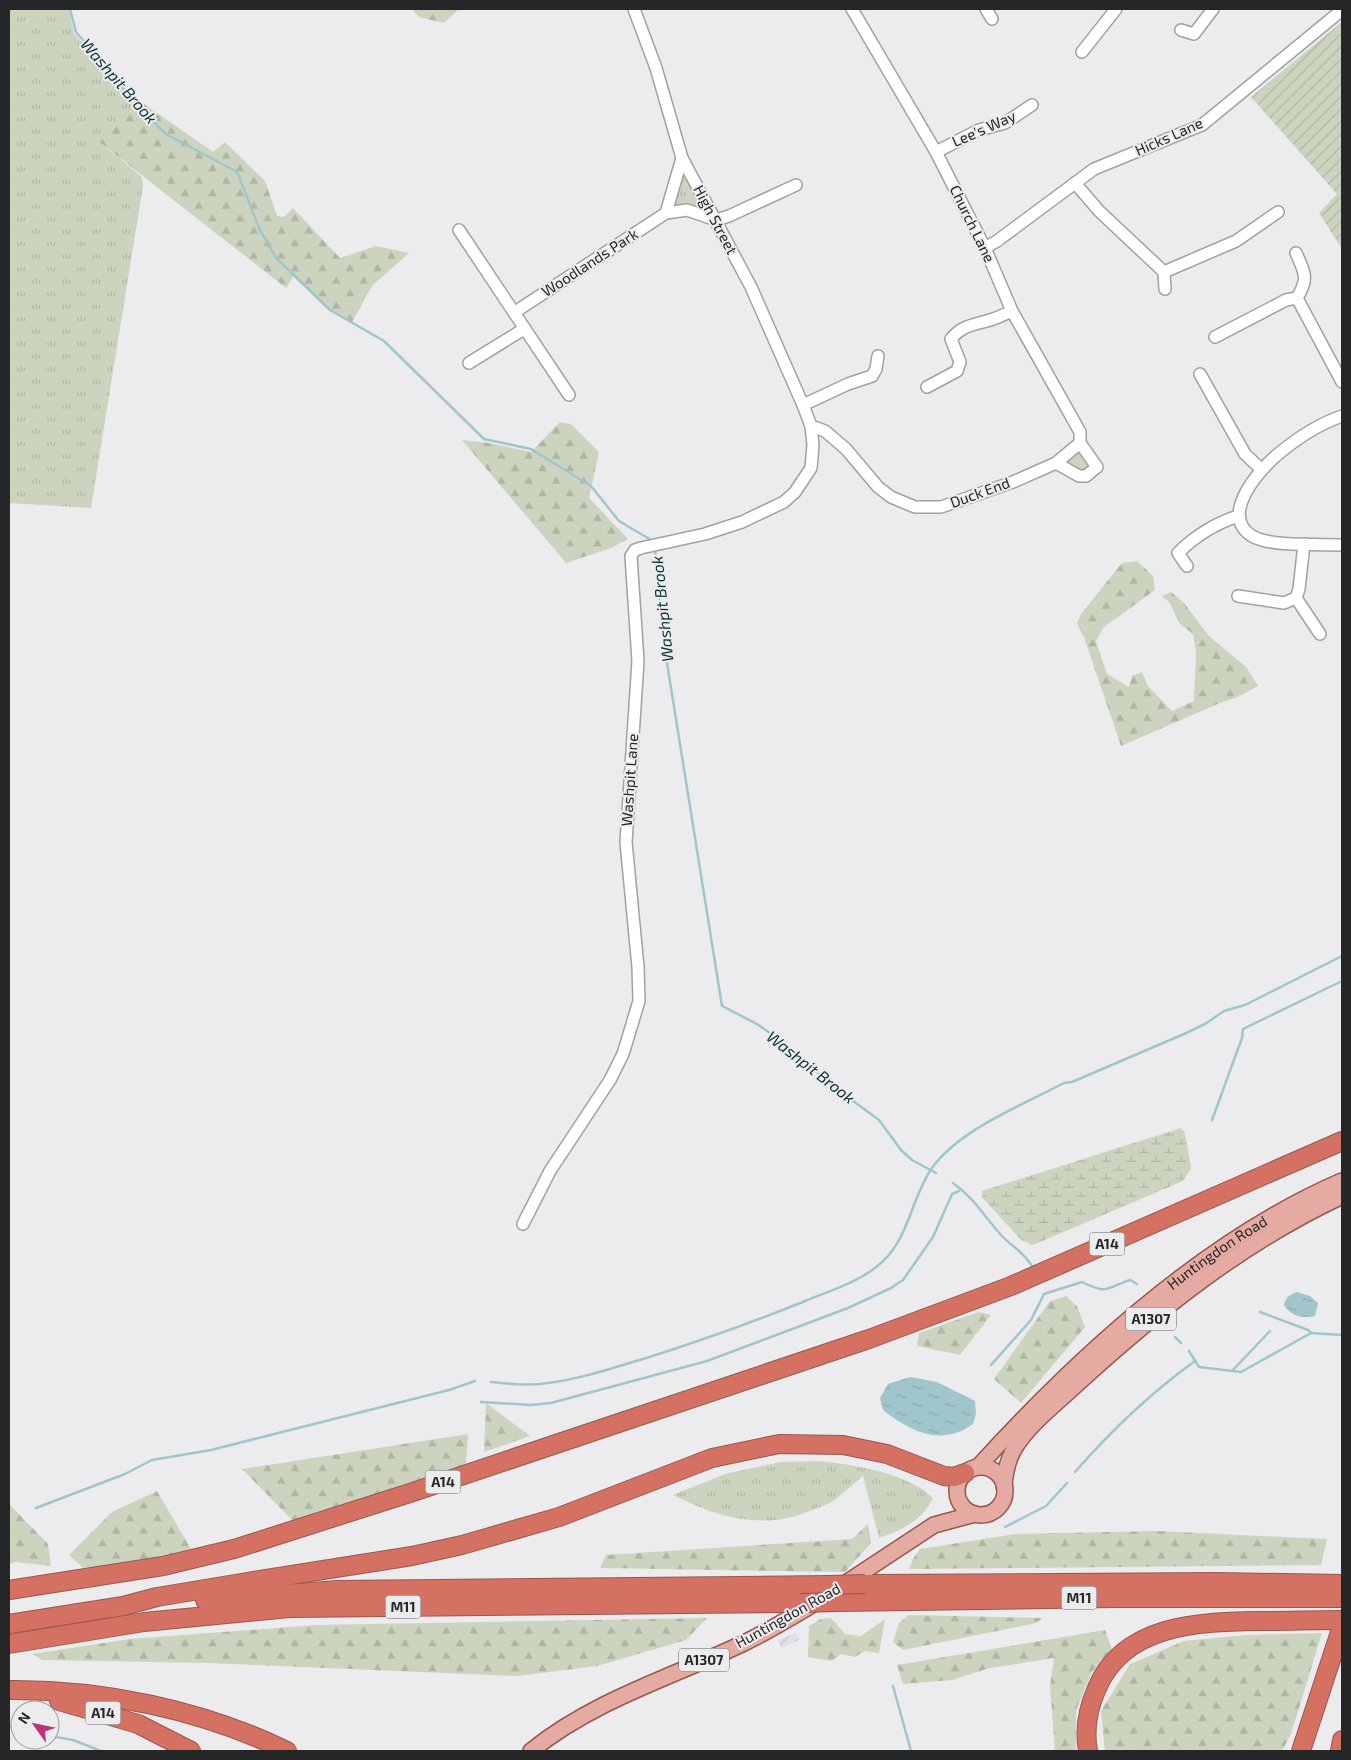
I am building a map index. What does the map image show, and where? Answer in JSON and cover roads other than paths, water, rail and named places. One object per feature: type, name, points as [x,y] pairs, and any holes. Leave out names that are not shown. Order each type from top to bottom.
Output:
[{"type":"highway","name":"A14","points":[[9,1590],[163,1566],[243,1546],[422,1489],[869,1339],[1011,1286],[1342,1142]]},
{"type":"highway","points":[[9,1624],[123,1606],[157,1597],[412,1556],[462,1545],[559,1517],[712,1458],[779,1444],[843,1445],[887,1454],[944,1476],[954,1477],[972,1470]]},
{"type":"highway","name":"M11","points":[[123,1606],[338,1590],[865,1584],[1322,1591],[1342,1598]]},
{"type":"highway","name":"M11","points":[[9,1644],[144,1622],[289,1608],[1116,1598],[1322,1591],[1342,1584]]},
{"type":"highway","points":[[1088,1751],[1088,1713],[1100,1680],[1122,1654],[1150,1636],[1181,1626],[1207,1623],[1342,1620]]},
{"type":"highway","points":[[1301,1751],[1342,1626]]},
{"type":"highway","points":[[1313,1751],[1342,1661]]},
{"type":"highway","name":"A14","points":[[9,1692],[64,1702],[105,1713],[138,1724],[192,1751]]},
{"type":"highway","name":"A14","points":[[9,1692],[63,1692],[150,1705],[235,1729],[287,1751]]},
{"type":"highway","points":[[1340,1751],[1342,1740]]},
{"type":"main road","name":"Huntingdon Road","points":[[972,1470],[1066,1378],[1132,1318],[1232,1243],[1278,1215],[1342,1181]]},
{"type":"main road","name":"Huntingdon Road","points":[[1004,1486],[1006,1466],[1014,1449],[1033,1426],[1101,1362],[1162,1310],[1221,1265],[1265,1236],[1342,1196]]},
{"type":"main road","points":[[972,1470],[994,1471],[1004,1486],[1003,1500],[997,1508],[983,1515],[974,1514],[964,1508],[958,1496],[958,1483],[972,1470]]},
{"type":"main road","name":"Huntingdon Road","points":[[531,1751],[583,1716],[635,1689],[745,1642],[784,1622],[934,1525],[958,1496]]},
{"type":"main road","name":"Huntingdon Road","points":[[934,1525],[974,1514]]},
{"type":"street","name":"High Street","points":[[634,9],[656,68],[682,158],[751,288],[811,426]]},
{"type":"street","name":"Church Lane","points":[[852,9],[936,152],[984,248],[1012,311],[1080,432],[1080,443],[1097,467],[1086,476],[1080,476],[1056,463]]},
{"type":"street","points":[[1082,52],[1116,9]]},
{"type":"street","points":[[1181,30],[1194,34],[1213,9]]},
{"type":"street","name":"Hicks Lane","points":[[984,248],[997,241],[1094,169],[1202,125],[1342,10]]},
{"type":"street","name":"Lee's Way","points":[[936,152],[979,130],[1005,123],[1032,106]]},
{"type":"street","points":[[682,158],[666,212],[687,210],[716,220],[729,216],[796,184]]},
{"type":"street","points":[[1075,183],[1099,211],[1164,272],[1165,289]]},
{"type":"street","name":"Woodlands Park","points":[[515,312],[666,212]]},
{"type":"street","points":[[1164,272],[1236,241],[1278,212]]},
{"type":"street","points":[[459,230],[569,396]]},
{"type":"street","points":[[1215,337],[1286,300],[1296,298],[1304,285],[1305,274],[1296,253]]},
{"type":"street","points":[[1296,298],[1342,382]]},
{"type":"street","points":[[927,387],[957,371],[960,362],[951,339],[958,331],[973,323],[989,321],[1012,311]]},
{"type":"street","points":[[469,364],[524,329]]},
{"type":"street","points":[[803,405],[848,384],[872,376],[876,369],[878,356]]},
{"type":"street","points":[[1200,374],[1245,454],[1262,470]]},
{"type":"street","points":[[1342,416],[1299,438],[1277,455],[1262,470],[1242,499],[1238,516],[1243,527],[1258,539],[1304,544],[1342,545]]},
{"type":"street","name":"Duck End","points":[[811,426],[825,430],[846,449],[878,487],[891,497],[915,506],[941,507],[1013,482],[1056,463],[1080,443]]},
{"type":"street","name":"Washpit Lane","points":[[523,1224],[550,1170],[610,1080],[623,1054],[639,1001],[638,967],[626,842],[638,661],[630,564],[635,550],[705,534],[742,522],[784,502],[795,492],[812,468],[813,445],[811,426]]},
{"type":"street","points":[[1187,566],[1178,553],[1203,532],[1219,522],[1238,516]]},
{"type":"street","points":[[1238,596],[1284,603],[1296,598],[1299,589],[1304,544]]},
{"type":"street","points":[[1296,598],[1320,634]]},
{"type":"water","points":[[1297,1292],[1310,1296],[1318,1303],[1315,1316],[1298,1316],[1290,1312],[1284,1305],[1288,1297]]},
{"type":"water","points":[[910,1377],[937,1382],[975,1401],[976,1414],[973,1424],[949,1435],[926,1434],[904,1425],[883,1410],[880,1398],[888,1384]]},
{"type":"waterway","name":"Washpit Brook","points":[[70,9],[76,32],[144,113],[166,134],[237,172],[260,230],[277,259],[330,310],[384,341],[484,439],[531,449],[591,486],[619,521],[653,541]]},
{"type":"waterway","name":"Washpit Brook","points":[[655,548],[663,638],[722,1006],[757,1024],[780,1040],[834,1087],[879,1120],[901,1150],[912,1160],[936,1173]]},
{"type":"waterway","points":[[491,1382],[541,1384],[596,1373],[663,1353],[723,1332],[858,1279],[887,1258],[902,1234],[918,1194],[932,1168],[944,1154],[975,1130],[1064,1083],[1072,1082],[1184,1034],[1205,1024],[1224,1011],[1245,1005],[1342,956]]},
{"type":"waterway","points":[[1212,1120],[1242,1038],[1243,1029],[1342,981]]},
{"type":"waterway","name":"Washpit Brook","points":[[953,1183],[973,1201],[1001,1235],[1032,1266]]},
{"type":"waterway","points":[[481,1402],[531,1405],[551,1403],[707,1361],[848,1308],[891,1288],[903,1280],[933,1237],[952,1194],[959,1191]]},
{"type":"waterway","name":"Washpit Brook","points":[[991,1365],[1031,1320],[1044,1294],[1082,1282],[1102,1289],[1111,1288],[1130,1280],[1137,1284]]},
{"type":"waterway","points":[[1260,1312],[1308,1330],[1311,1333]]},
{"type":"waterway","points":[[1232,1371],[1270,1331]]},
{"type":"waterway","name":"Washpit Brook","points":[[1189,1351],[1199,1367],[1241,1372],[1311,1333],[1342,1335]]},
{"type":"waterway","name":"Washpit Brook","points":[[1175,1337],[1181,1343]]},
{"type":"waterway","points":[[1075,1472],[1132,1413],[1195,1361]]},
{"type":"waterway","points":[[36,1508],[125,1474],[152,1460],[211,1450],[449,1390],[475,1381]]},
{"type":"waterway","points":[[1005,1527],[1046,1506],[1067,1483]]},
{"type":"waterway","points":[[893,1686],[911,1751]]},
{"type":"waterway","points":[[60,1738],[73,1740],[101,1751]]}]
